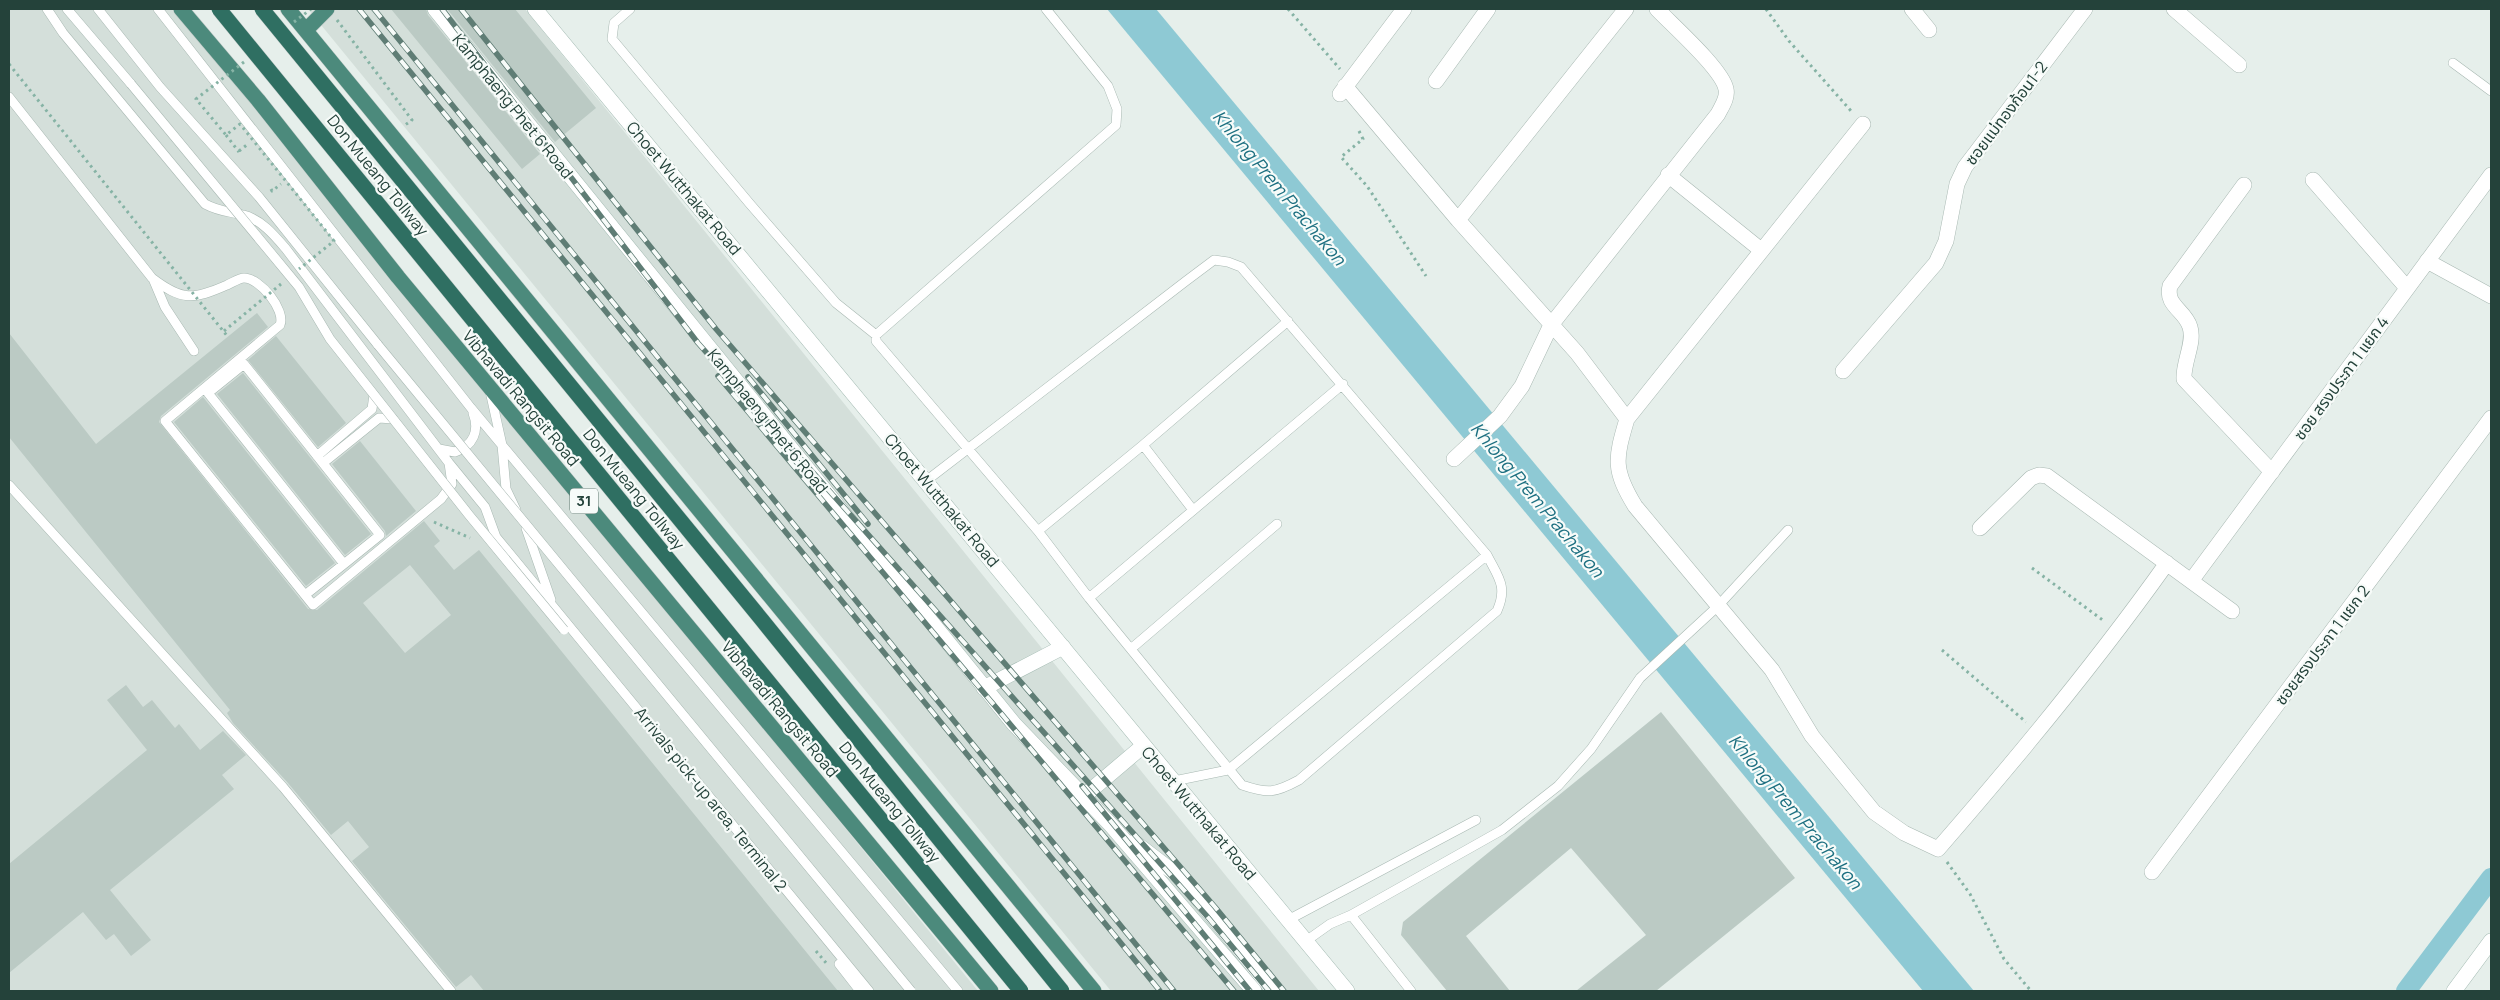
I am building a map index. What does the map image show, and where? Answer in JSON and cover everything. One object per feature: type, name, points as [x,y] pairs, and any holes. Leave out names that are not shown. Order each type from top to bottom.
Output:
[{"type":"highway","name":"Vibhavadi Rangsit Road","points":[[181,9],[258,100],[392,270],[990,991]]},
{"type":"highway","name":"Don Mueang Tollway","points":[[219,9],[1021,991]]},
{"type":"highway","name":"Don Mueang Tollway","points":[[262,9],[768,627],[1062,991]]},
{"type":"highway","points":[[288,9],[1094,991]]},
{"type":"highway","points":[[306,30],[331,13]]},
{"type":"street","name":"Kamphaeng Phet 6 Road","points":[[435,9],[1014,724],[1111,825],[1254,991]]},
{"type":"street","name":"Choet Wutthakat Road","points":[[536,9],[1347,991]]},
{"type":"street","points":[[1404,9],[1343,91],[1577,353],[1627,419]]},
{"type":"street","points":[[1436,81],[1488,9]]},
{"type":"street","points":[[1458,220],[1626,9]]},
{"type":"street","points":[[1454,459],[1500,416],[1522,386],[1552,325],[1668,175],[1718,114],[1726,99],[1726,89],[1720,74],[1657,9]]},
{"type":"street","points":[[1912,9],[1930,30]]},
{"type":"street","name":"ซอยแม่ทองก้อน1-2","points":[[1843,371],[1936,263],[1946,241],[1957,184],[1965,167],[2085,9]]},
{"type":"street","points":[[2174,9],[2240,65]]},
{"type":"street","points":[[1862,124],[1627,419],[1620,443],[1617,465],[1621,484],[1635,506],[1772,670],[1812,736],[1874,812],[1904,833],[1938,849],[2038,732],[2118,632],[2167,563]]},
{"type":"street","points":[[1668,175],[1761,250]]},
{"type":"street","name":"ซอย สรงประภา 1 แยก 4","points":[[2191,581],[2491,175]]},
{"type":"street","points":[[2313,180],[2407,288]]},
{"type":"street","points":[[2244,185],[2170,286],[2168,294],[2170,302],[2185,317],[2191,330],[2183,368],[2184,379],[2272,472]]},
{"type":"street","points":[[2427,261],[2491,296]]},
{"type":"street","name":"ซอยสรงประภา 1 แยก 2","points":[[2152,872],[2491,418]]},
{"type":"street","points":[[1980,528],[2031,478],[2042,474],[2051,478],[2232,611]]},
{"type":"street","points":[[984,688],[1063,647]]},
{"type":"street","points":[[1084,796],[1143,746]]},
{"type":"street","name":"Kamphaeng Phet 6 Road","points":[[1111,825],[1181,878],[1274,991]]},
{"type":"street","points":[[2454,991],[2491,941]]},
{"type":"lane","points":[[47,9],[63,33],[205,204],[220,212],[245,215],[266,227],[286,249],[322,273]]},
{"type":"lane","points":[[66,9],[132,84],[299,287],[330,339],[468,515],[860,991]]},
{"type":"lane","points":[[98,9],[105,13],[160,87],[259,197],[322,273],[378,345],[911,991]]},
{"type":"lane","points":[[158,9],[471,408],[958,991]]},
{"type":"lane","points":[[630,9],[614,23],[612,39],[830,296],[876,335]]},
{"type":"lane","points":[[926,481],[969,448],[1214,260],[1228,262],[1241,267],[1343,384],[1487,555],[1501,584],[1503,597],[1497,611],[1299,780],[1279,791],[1262,792],[1242,785],[1228,770],[1132,648],[1089,598],[1038,531],[969,448],[876,341],[876,335],[1116,125],[1117,109],[1108,86],[1046,9]]},
{"type":"lane","points":[[2453,63],[2491,91]]},
{"type":"lane","points":[[9,97],[152,278],[165,307],[194,351]]},
{"type":"lane","name":"Arrivals pick-up area, Terminal 2","points":[[286,249],[485,507],[496,537],[869,991]]},
{"type":"lane","points":[[152,278],[172,293],[184,297],[208,293],[243,278],[255,280],[280,310],[282,318],[280,325],[165,421],[313,605],[441,499],[452,484],[449,462]]},
{"type":"lane","points":[[1038,531],[1288,321]]},
{"type":"lane","points":[[168,424],[244,364],[320,459],[380,535],[304,595]]},
{"type":"lane","points":[[1089,598],[1343,384]]},
{"type":"lane","points":[[489,387],[502,445],[506,489],[526,528],[554,607]]},
{"type":"lane","points":[[208,393],[344,564]]},
{"type":"lane","points":[[320,459],[348,428],[372,409],[374,395]]},
{"type":"lane","points":[[439,449],[455,452],[470,444],[476,434],[476,422],[471,408]]},
{"type":"lane","points":[[320,459],[379,418],[393,419]]},
{"type":"lane","points":[[1143,444],[1193,510]]},
{"type":"lane","points":[[9,485],[284,786],[451,991]]},
{"type":"lane","points":[[1132,648],[1277,524]]},
{"type":"lane","points":[[526,528],[906,991]]},
{"type":"lane","points":[[1306,941],[1330,924],[1351,916],[1502,830],[1558,786],[1591,749],[1640,678],[1718,607],[1788,530]]},
{"type":"lane","points":[[1174,780],[1228,770],[1487,555]]},
{"type":"lane","points":[[1288,920],[1476,820]]},
{"type":"lane","points":[[1351,916],[1411,991]]},
{"type":"path","points":[[288,27],[311,9]]},
{"type":"path","points":[[1288,9],[1341,70],[1337,89],[1343,91]]},
{"type":"path","points":[[1766,9],[1789,41],[1862,124]]},
{"type":"path","points":[[331,13],[401,106]]},
{"type":"path","points":[[239,151],[196,100],[250,57]]},
{"type":"path","points":[[9,64],[228,337]]},
{"type":"path","points":[[226,135],[240,124],[334,241],[297,271]]},
{"type":"path","points":[[1358,130],[1363,139],[1341,157],[1367,186],[1426,276]]},
{"type":"path","points":[[224,331],[282,283]]},
{"type":"path","points":[[420,516],[477,541]]},
{"type":"path","points":[[2032,568],[2118,632]]},
{"type":"path","points":[[1942,650],[2038,732]]},
{"type":"path","points":[[1938,849],[1970,894],[2004,959],[2031,991]]},
{"type":"path","points":[[811,945],[830,968]]},
{"type":"shaded area","points":[[9,9],[177,9],[978,991],[9,991]]},
{"type":"shaded area","points":[[308,9],[525,9],[1319,991],[1111,991]]},
{"type":"water","name":"Khlong Prem Prachakon","points":[[1107,9],[1156,9],[1974,991],[1923,991]]},
{"type":"building","points":[[391,9],[426,9],[428,15],[540,154],[522,169]]},
{"type":"building","points":[[447,9],[515,9],[596,108],[555,142]]},
{"type":"building","points":[[257,313],[268,327],[161,416],[159,422],[308,609],[317,610],[424,521],[440,541],[434,546],[454,570],[479,550],[838,991],[484,991],[471,975],[456,987],[352,861],[369,847],[348,821],[331,835],[288,783],[233,723],[227,713],[230,710],[9,437],[9,333],[96,444]],"holes":[[[410,565],[451,615],[405,653],[363,603]]]},
{"type":"building","points":[[276,336],[346,423],[318,447],[248,360]]},
{"type":"building","points":[[243,373],[371,534],[345,555],[217,394]]},
{"type":"building","points":[[203,397],[335,563],[306,586],[174,422]]},
{"type":"building","points":[[360,441],[416,511],[386,536],[385,531],[332,464]]},
{"type":"building","points":[[126,685],[143,707],[152,700],[175,728],[179,724],[200,750],[223,731],[246,755],[222,775],[234,789],[110,890],[151,940],[131,956],[114,934],[106,940],[83,912],[9,973],[9,864],[147,750],[107,700]]},
{"type":"building","points":[[1661,712],[1795,878],[1656,991],[1576,991],[1646,935],[1571,848],[1466,936],[1510,991],[1447,991],[1401,935],[1403,922]]},
{"type":"waterway","points":[[2406,991],[2491,878]]},
{"type":"railway","points":[[359,9],[1160,991]]},
{"type":"railway","points":[[374,9],[1174,991]]},
{"type":"railway","points":[[442,9],[698,343],[1206,915],[1269,991]]},
{"type":"railway","points":[[461,9],[716,329],[1215,907],[1284,991]]},
{"type":"railway","points":[[718,376],[1234,991]]},
{"type":"railway","points":[[748,377],[868,524]]},
{"type":"railway","points":[[1082,786],[1250,991]]}]
